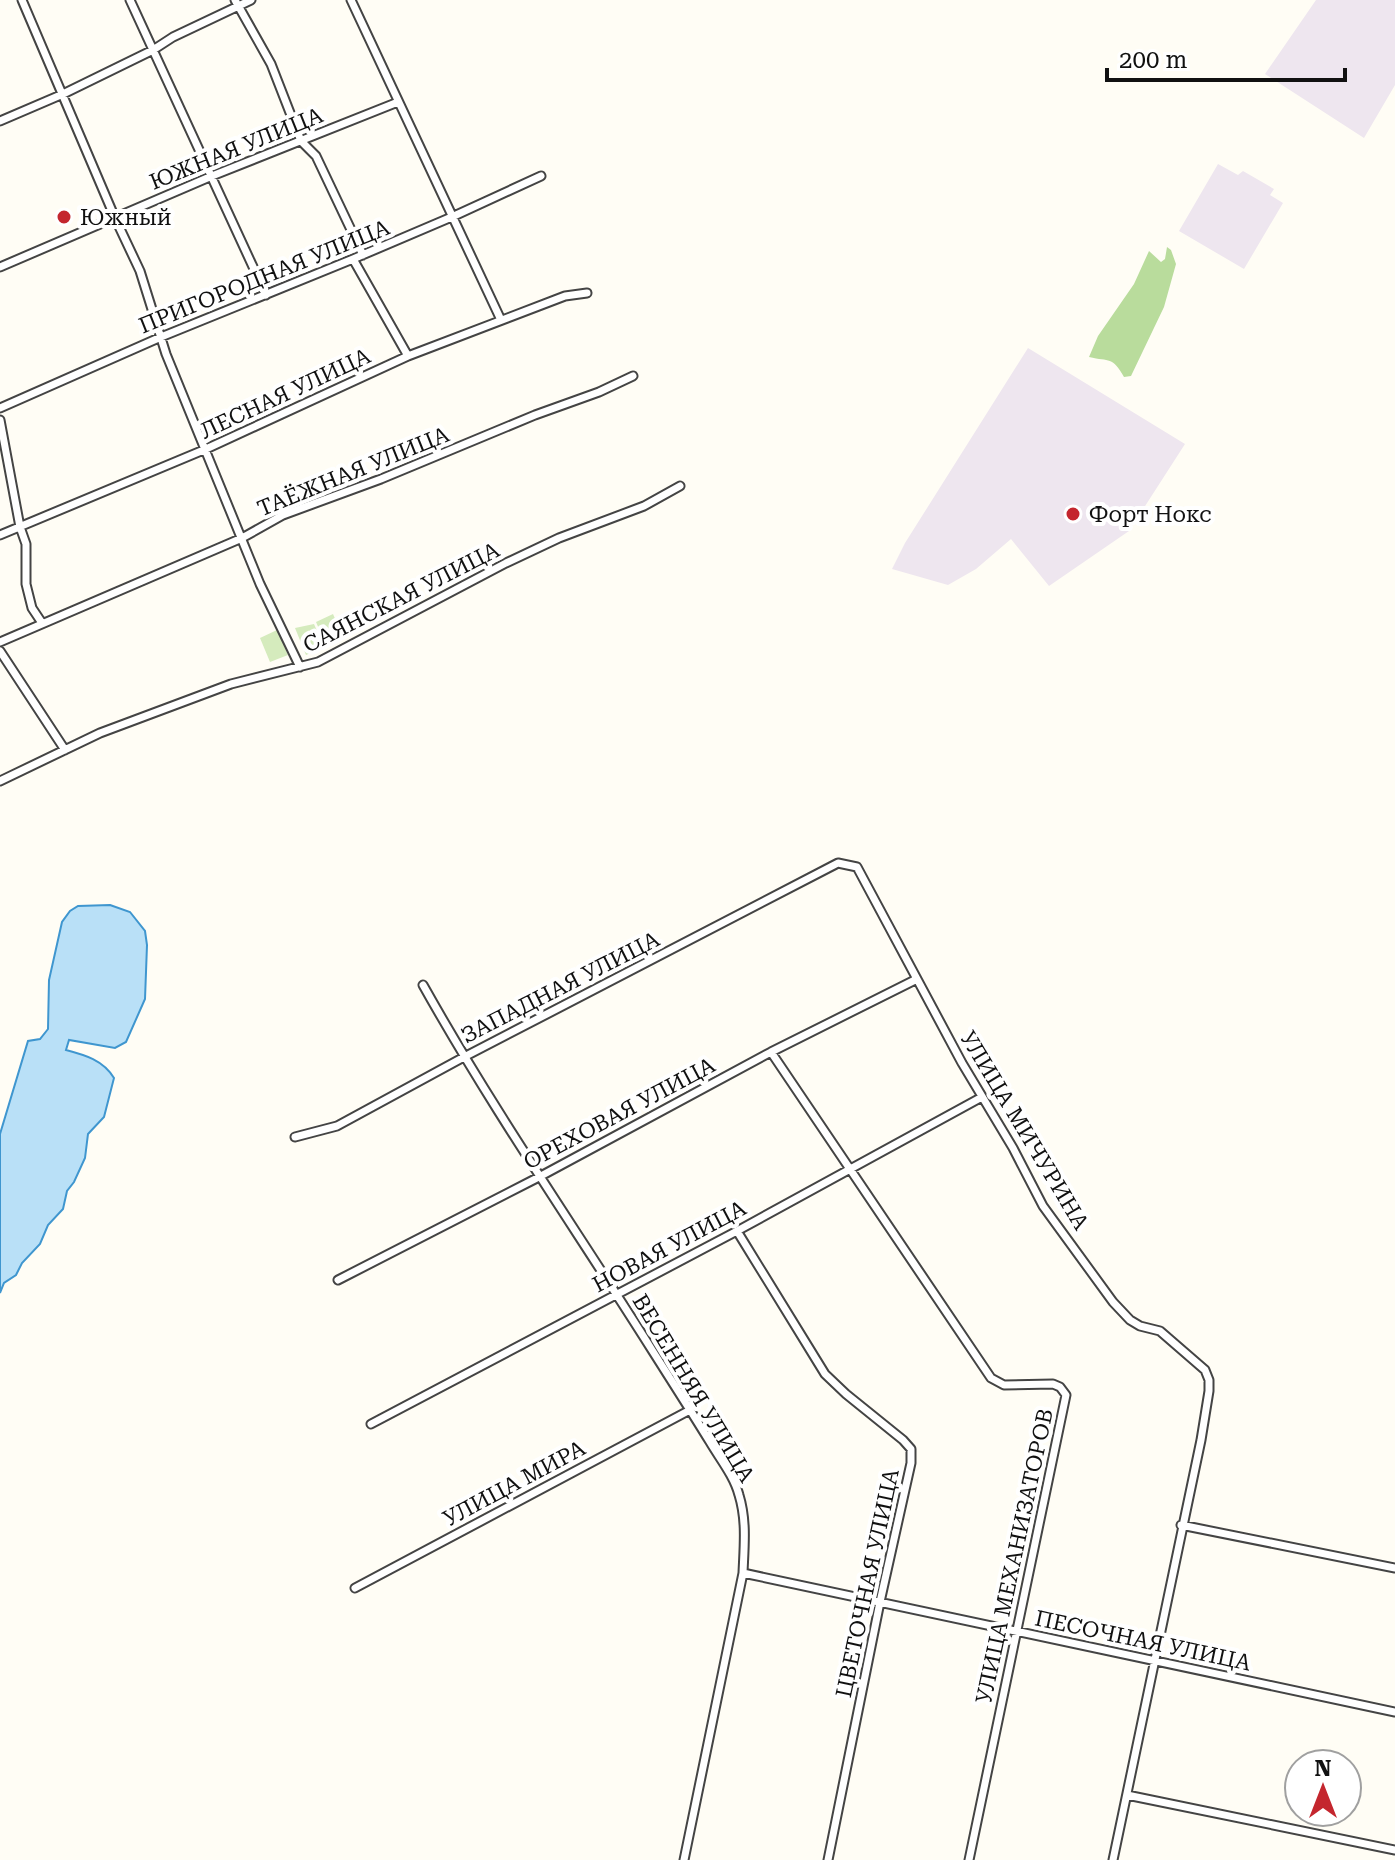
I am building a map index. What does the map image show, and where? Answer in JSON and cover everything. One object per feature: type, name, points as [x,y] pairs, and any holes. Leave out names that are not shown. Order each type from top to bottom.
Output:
[{"type":"street","points":[[22,0],[140,271],[161,337],[260,584],[300,667]]},
{"type":"street","points":[[130,0],[266,295]]},
{"type":"street","points":[[0,121],[153,50],[237,3],[251,0]]},
{"type":"street","points":[[351,0],[501,320]]},
{"type":"street","points":[[237,3],[271,64],[301,141],[316,156],[363,255]]},
{"type":"street","name":"ЮЖНАЯ УЛИЦА","points":[[0,267],[212,176],[398,102]]},
{"type":"street","name":"ПРИГОРОДНАЯ УЛИЦА","points":[[0,408],[161,337],[454,216],[541,176]]},
{"type":"street","points":[[353,259],[408,356]]},
{"type":"street","name":"ЛЕСНАЯ УЛИЦА","points":[[0,535],[206,449],[408,356],[565,296],[587,293]]},
{"type":"street","name":"ТАЁЖНАЯ УЛИЦА","points":[[0,642],[242,538],[283,515],[381,479],[633,376]]},
{"type":"street","points":[[0,420],[26,544],[26,584],[32,608],[42,623]]},
{"type":"street","name":"САЯНСКАЯ УЛИЦА","points":[[0,781],[100,733],[231,684],[318,662],[546,544],[644,506],[680,486]]},
{"type":"street","points":[[0,651],[65,750]]},
{"type":"street","name":"УЛИЦА МИЧУРИНА","points":[[838,863],[857,867],[1043,1206],[1113,1302],[1130,1320],[1160,1331],[1205,1370],[1209,1391],[1181,1525]]},
{"type":"street","name":"ЗАПАДНАЯ УЛИЦА","points":[[295,1137],[337,1126],[838,863]]},
{"type":"street","name":"ОРЕХОВАЯ УЛИЦА","points":[[338,1280],[539,1177],[771,1052],[917,979]]},
{"type":"street","name":"ВЕСЕННЯЯ УЛИЦА","points":[[423,985],[464,1057],[617,1294],[739,1492],[745,1531],[743,1573],[684,1860]]},
{"type":"street","name":"УЛИЦА МЕХАНИЗАТОРОВ","points":[[771,1052],[991,1378],[1004,1385],[1053,1384],[1066,1395],[969,1860]]},
{"type":"street","name":"НОВАЯ УЛИЦА","points":[[371,1424],[737,1231],[982,1097]]},
{"type":"street","name":"ЦВЕТОЧНАЯ УЛИЦА","points":[[737,1231],[825,1374],[911,1449],[911,1463],[828,1860]]},
{"type":"street","name":"УЛИЦА МИРА","points":[[355,1588],[690,1410]]},
{"type":"street","points":[[1113,1860],[1181,1525],[1395,1568]]},
{"type":"street","name":"ПЕСОЧНАЯ УЛИЦА","points":[[743,1573],[1395,1712]]},
{"type":"street","points":[[1127,1795],[1395,1850]]},
{"type":"shaded area","points":[[1316,0],[1395,0],[1395,85],[1364,138],[1265,74]]},
{"type":"shaded area","points":[[1218,164],[1238,175],[1243,171],[1274,189],[1270,195],[1283,203],[1244,269],[1179,231]]},
{"type":"shaded area","points":[[1028,348],[1185,444],[1129,531],[1049,586],[1011,539],[976,569],[948,585],[892,569],[905,543]]},
{"type":"green space","points":[[1167,247],[1176,264],[1164,307],[1131,376],[1124,377],[1113,363],[1089,357],[1098,336],[1134,284],[1149,251],[1161,262],[1165,259]]},
{"type":"green space","points":[[333,614],[343,637],[326,645],[316,622]]},
{"type":"green space","points":[[314,624],[324,647],[306,655],[295,628]]},
{"type":"green space","points":[[277,630],[288,655],[270,662],[260,638]]},
{"type":"water","points":[[110,905],[130,912],[145,931],[145,999],[126,1042],[115,1048],[69,1040],[66,1050],[99,1063],[114,1078],[104,1117],[88,1134],[85,1158],[67,1191],[63,1209],[48,1225],[40,1244],[22,1263],[16,1275],[4,1283],[0,1293],[0,1134],[28,1041],[40,1039],[48,1029],[49,980],[62,922],[78,906]]},
{"type":"place","name":"Южный","points":[[64,217]]},
{"type":"place","name":"Форт Нокс","points":[[1073,514]]}]
